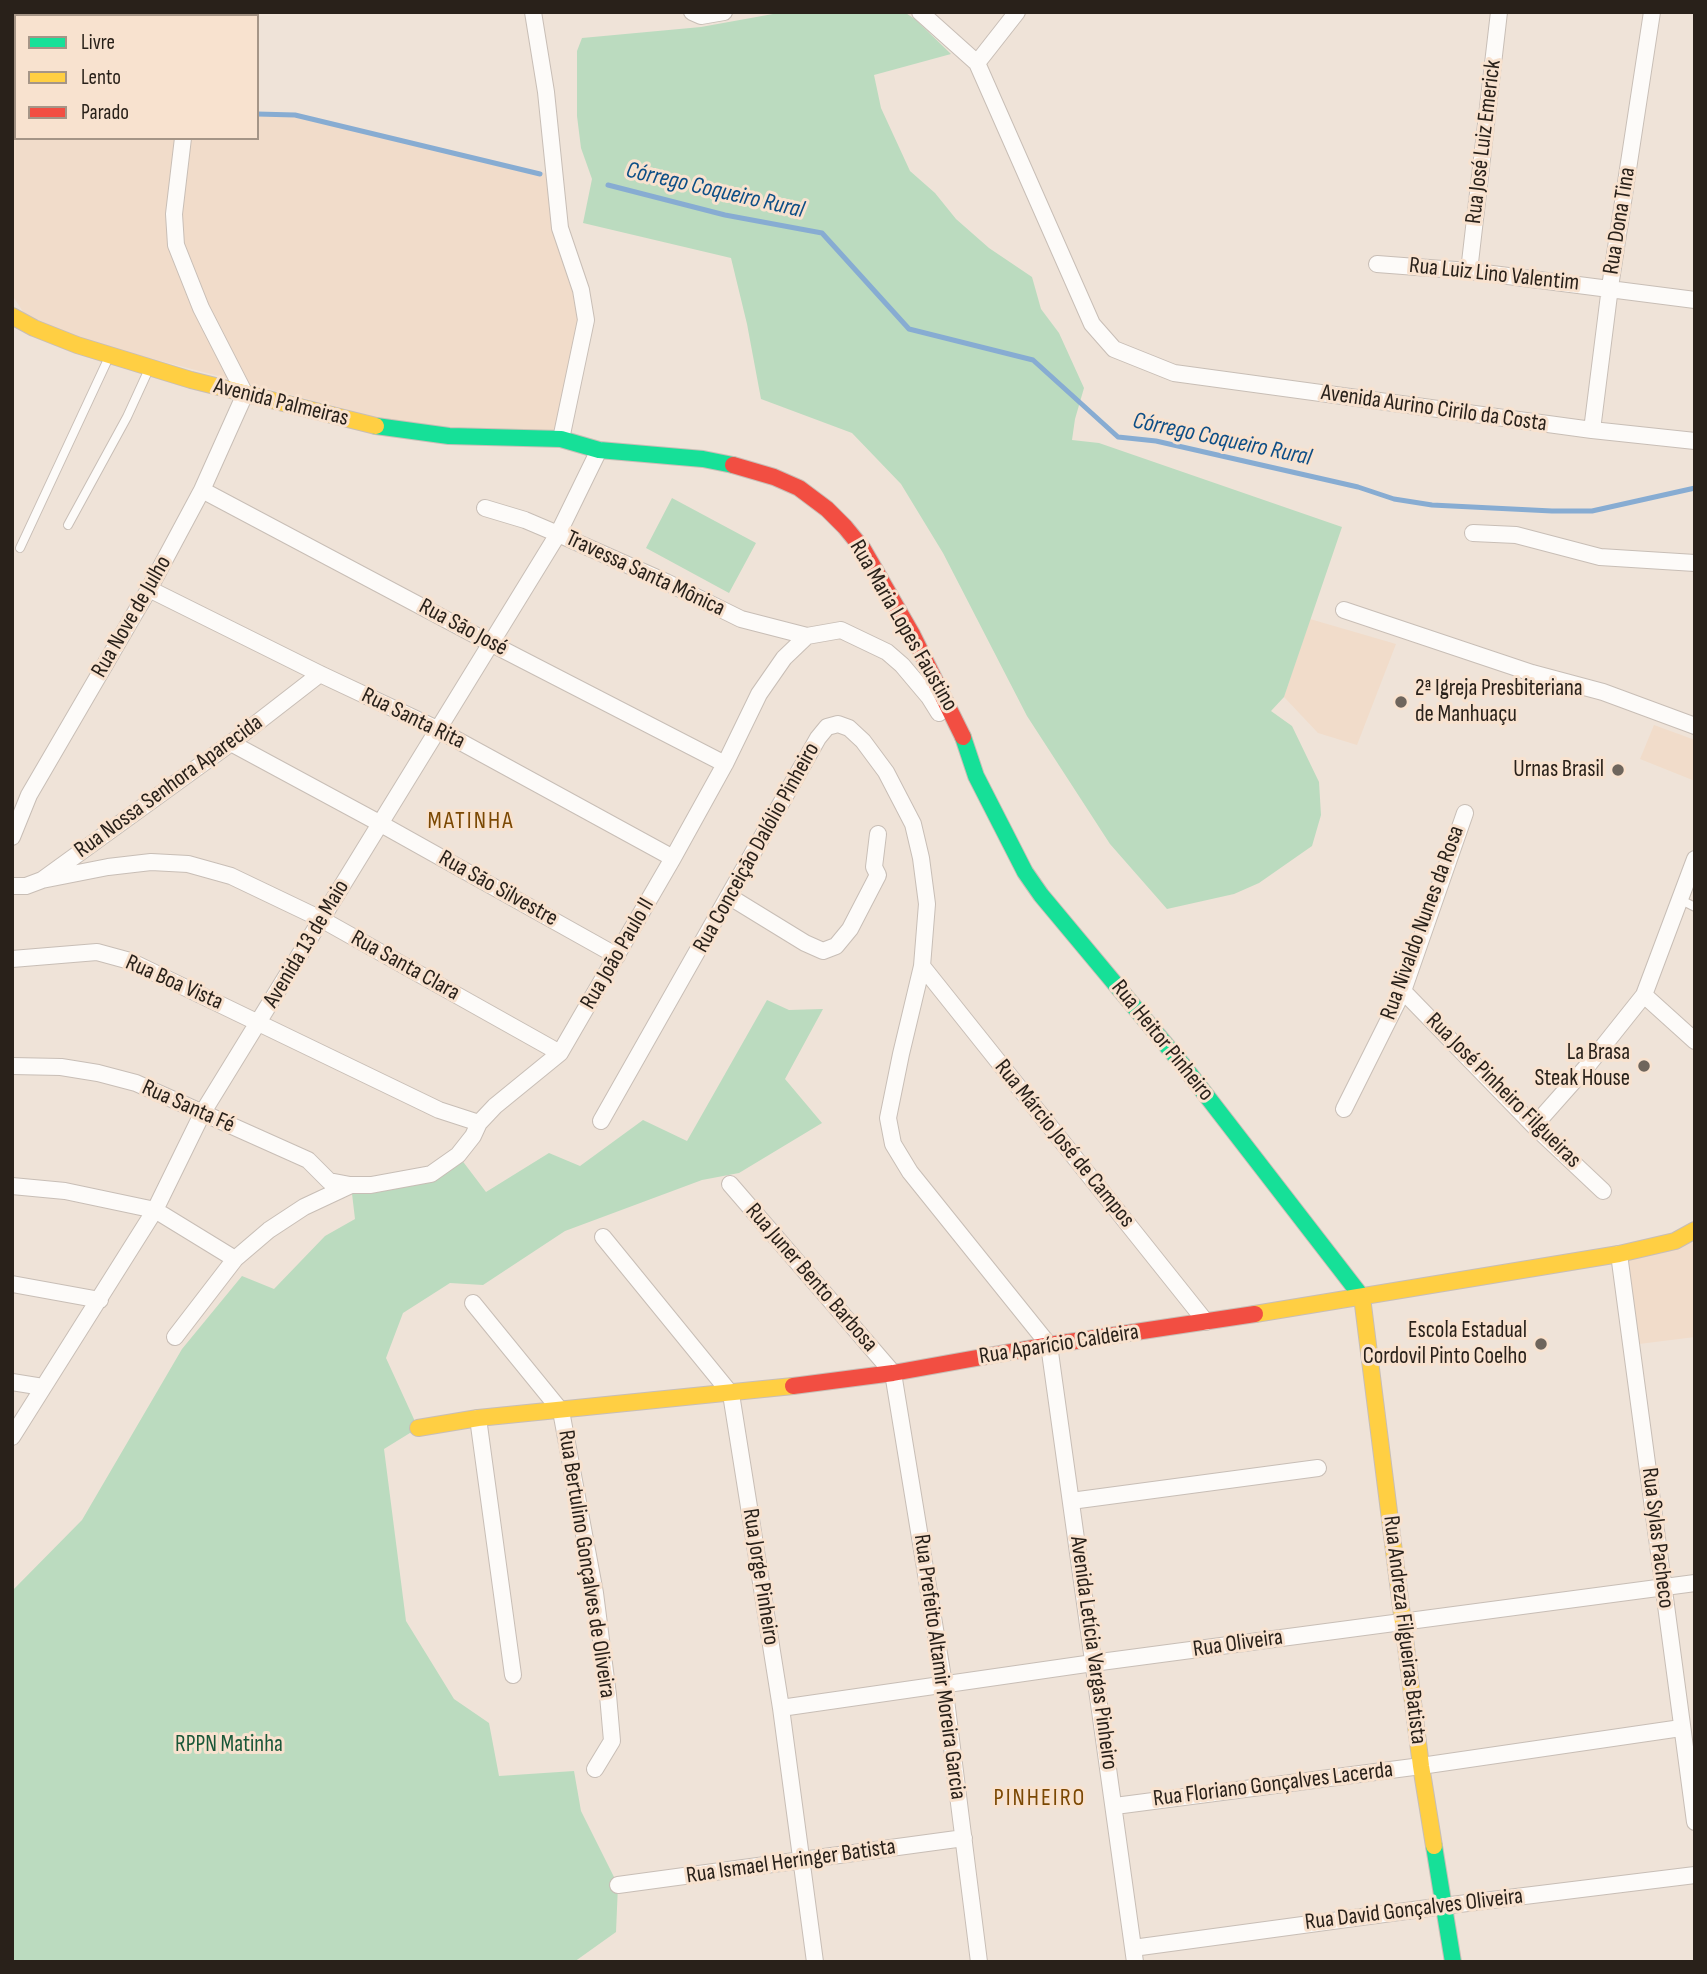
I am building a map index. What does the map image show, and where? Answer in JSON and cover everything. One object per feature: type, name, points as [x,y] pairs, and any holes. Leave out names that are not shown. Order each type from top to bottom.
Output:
[{"type":"street","points":[[533,12],[548,106],[560,228],[581,290],[586,320],[561,439]]},
{"type":"street","points":[[692,12],[701,16],[723,12]]},
{"type":"street","points":[[920,12],[976,63],[1017,12]]},
{"type":"street","name":"Rua José Luiz Emerick","points":[[1469,271],[1499,12]]},
{"type":"street","name":"Rua Dona Tina","points":[[1592,430],[1610,287],[1652,12]]},
{"type":"street","name":"Avenida Aurino Cirilo da Costa","points":[[976,63],[1092,324],[1114,349],[1174,373],[1592,430],[1695,441]]},
{"type":"street","points":[[183,140],[174,214],[176,245],[201,308],[245,394]]},
{"type":"street","name":"Rua Luiz Lino Valentim","points":[[1377,264],[1469,271],[1695,300]]},
{"type":"street","name":"Avenida Palmeiras","points":[[12,316],[76,345],[245,394],[362,424],[449,436],[561,439]]},
{"type":"street","name":"Rua Nove de Julho","points":[[12,837],[29,795],[149,589],[202,489],[245,394]]},
{"type":"street","name":"Rua Maria Lopes Faustino","points":[[561,439],[599,450],[703,459],[742,467],[799,488],[827,509],[863,549],[912,634],[939,691],[960,727],[976,776]]},
{"type":"street","name":"Avenida 13 de Maio","points":[[12,1437],[155,1210],[202,1112],[558,534],[599,450]]},
{"type":"street","name":"Rua São José","points":[[202,489],[492,644],[725,764]]},
{"type":"street","name":"Travessa Santa Mônica","points":[[485,508],[558,534],[741,619],[807,636]]},
{"type":"street","points":[[1473,533],[1516,535],[1600,557],[1695,563]]},
{"type":"street","name":"Rua Santa Rita","points":[[149,589],[437,729],[673,858]]},
{"type":"street","points":[[1344,611],[1532,673],[1603,692],[1695,726]]},
{"type":"street","points":[[807,636],[841,631],[887,652],[929,697],[976,776]]},
{"type":"street","name":"Rua João Paulo II","points":[[175,1337],[235,1259],[269,1230],[304,1207],[351,1185],[371,1185],[431,1174],[458,1155],[473,1136],[479,1123],[495,1106],[560,1053],[673,858],[725,764],[759,694],[784,658],[807,636]]},
{"type":"street","name":"Rua Nossa Senhora Aparecida","points":[[12,886],[26,886],[42,880],[231,744],[320,674]]},
{"type":"street","name":"Rua Conceição Dalólio Pinheiro","points":[[601,1121],[818,738],[827,727],[838,724],[849,728],[863,741],[886,772],[914,824],[927,904],[922,966],[888,1118],[893,1144],[910,1172],[1049,1345]]},
{"type":"street","name":"Rua São Silvestre","points":[[231,744],[617,956]]},
{"type":"street","name":"Rua Heitor Pinheiro","points":[[976,776],[1026,872],[1041,895],[1182,1064],[1362,1297]]},
{"type":"street","name":"Rua Nivaldo Nunes da Rosa","points":[[1344,1109],[1403,991],[1465,813]]},
{"type":"street","points":[[730,897],[804,943],[822,951],[836,946],[850,929],[878,875],[874,867],[878,834]]},
{"type":"street","points":[[1534,1126],[1589,1064],[1644,995],[1695,859]]},
{"type":"street","name":"Rua Santa Clara","points":[[42,880],[151,862],[188,864],[230,876],[321,919],[560,1053]]},
{"type":"street","name":"Rua Boa Vista","points":[[12,959],[97,952],[130,961],[439,1110],[479,1123]]},
{"type":"street","name":"Rua Márcio José de Campos","points":[[922,966],[1206,1322]]},
{"type":"street","name":"Rua José Pinheiro Filgueiras","points":[[1403,991],[1534,1126],[1603,1191]]},
{"type":"street","points":[[1644,995],[1695,1041]]},
{"type":"street","name":"Rua Santa Fé","points":[[12,1066],[98,1073],[136,1083],[308,1160],[329,1181],[351,1185]]},
{"type":"street","name":"Rua Juner Bento Barbosa","points":[[730,1184],[893,1373]]},
{"type":"street","points":[[12,1186],[65,1191],[155,1210],[235,1259]]},
{"type":"street","name":"Rua Aparício Caldeira","points":[[418,1428],[478,1418],[731,1394],[893,1373],[1049,1345],[1619,1254],[1675,1241],[1695,1230]]},
{"type":"street","points":[[603,1237],[731,1394]]},
{"type":"street","name":"Rua Sylas Pacheco","points":[[1619,1254],[1695,1822]]},
{"type":"street","points":[[12,1284],[100,1300]]},
{"type":"street","name":"Rua Andreza Filgueiras Batista","points":[[1362,1297],[1421,1766],[1453,1962]]},
{"type":"street","name":"Rua Bertulino Gonçalves de Oliveira","points":[[473,1303],[561,1411],[595,1593],[608,1695],[612,1741],[596,1769]]},
{"type":"street","name":"Avenida Letícia Vargas Pinheiro","points":[[1049,1345],[1134,1955]]},
{"type":"street","name":"Rua Prefeito Altamir Moreira Garcia","points":[[893,1373],[944,1684],[979,1962]]},
{"type":"street","points":[[12,1382],[43,1387]]},
{"type":"street","name":"Rua Jorge Pinheiro","points":[[731,1394],[781,1709],[815,1962]]},
{"type":"street","points":[[478,1418],[513,1675]]},
{"type":"street","points":[[1071,1502],[1318,1468]]},
{"type":"street","name":"Rua Oliveira","points":[[781,1709],[1093,1663],[1695,1583]]},
{"type":"street","name":"Rua Floriano Gonçalves Lacerda","points":[[1115,1806],[1421,1766],[1681,1728]]},
{"type":"street","name":"Rua Ismael Heringer Batista","points":[[618,1885],[964,1838]]},
{"type":"street","name":"Rua David Gonçalves Oliveira","points":[[1134,1955],[1443,1906],[1695,1875]]},
{"type":"lane","points":[[20,548],[110,354]]},
{"type":"lane","points":[[68,525],[127,416],[150,366]]},
{"type":"lane","points":[[1679,900],[1695,907]]},
{"type":"shaded area","points":[[259,114],[295,115],[556,176],[586,320],[561,439],[449,436],[34,328],[12,295],[14,116],[14,140],[259,140]]},
{"type":"shaded area","points":[[1310,619],[1396,644],[1357,745],[1318,733],[1284,697]]},
{"type":"shaded area","points":[[1654,725],[1695,740],[1695,781],[1640,759]]},
{"type":"shaded area","points":[[1695,1230],[1695,1337],[1631,1345],[1619,1254]]},
{"type":"green space","points":[[784,12],[904,12],[915,19],[951,54],[874,75],[881,108],[910,171],[935,193],[956,219],[989,248],[1032,277],[1041,309],[1059,333],[1084,388],[1072,440],[1099,443],[1342,527],[1284,697],[1271,711],[1292,726],[1319,782],[1321,815],[1312,846],[1259,883],[1234,894],[1167,909],[1110,844],[1027,716],[943,553],[901,484],[852,433],[761,399],[731,258],[583,223],[592,179],[581,148],[577,116],[577,51],[582,38],[701,27]]},
{"type":"green space","points":[[672,498],[756,543],[729,593],[646,548]]},
{"type":"green space","name":"RPPN Matinha","points":[[767,1000],[789,1010],[823,1009],[785,1079],[822,1123],[739,1173],[702,1180],[565,1231],[483,1285],[450,1283],[403,1313],[386,1358],[418,1428],[384,1449],[406,1621],[454,1699],[489,1723],[499,1776],[574,1771],[581,1811],[618,1885],[616,1932],[574,1962],[12,1962],[12,1591],[82,1520],[182,1349],[242,1276],[274,1289],[325,1236],[355,1219],[351,1185],[404,1180],[458,1155],[486,1192],[549,1153],[580,1166],[643,1120],[687,1141]]},
{"type":"waterway","name":"Córrego Coqueiro Rural","points":[[259,114],[295,115],[540,174]]},
{"type":"waterway","name":"Córrego Coqueiro Rural","points":[[608,185],[725,215],[822,233],[909,329],[1033,360],[1118,437],[1156,441],[1358,487],[1394,499],[1432,505],[1592,511],[1695,488]]},
{"type":"traffic: fast","points":[[376,426],[449,436],[561,439],[599,450],[703,459],[733,465]]},
{"type":"traffic: fast","points":[[963,737],[976,776],[1025,872],[1041,895],[1182,1064],[1362,1297]]},
{"type":"traffic: fast","points":[[1434,1846],[1453,1962]]},
{"type":"traffic: slow","points":[[12,316],[77,345],[191,380],[376,426]]},
{"type":"traffic: slow","points":[[1255,1314],[1619,1254],[1675,1241],[1695,1230]]},
{"type":"traffic: slow","points":[[1362,1297],[1421,1766],[1434,1846]]},
{"type":"traffic: slow","points":[[418,1428],[478,1418],[793,1386]]},
{"type":"traffic: jam","points":[[733,465],[774,477],[799,488],[845,527],[863,549],[912,634],[963,737]]},
{"type":"traffic: jam","points":[[793,1386],[893,1373],[1049,1345],[1255,1314]]},
{"type":"place","name":"2ª Igreja Presbiteriana de Manhuaçu","points":[[1401,702]]},
{"type":"place","name":"Urnas Brasil","points":[[1618,770]]},
{"type":"place","name":"La Brasa Steak House","points":[[1644,1066]]},
{"type":"place","name":"Escola Estadual Cordovil Pinto Coelho","points":[[1541,1344]]},
{"type":"district","name":"MATINHA","points":[[471,822]]},
{"type":"district","name":"PINHEIRO","points":[[1040,1799]]}]
